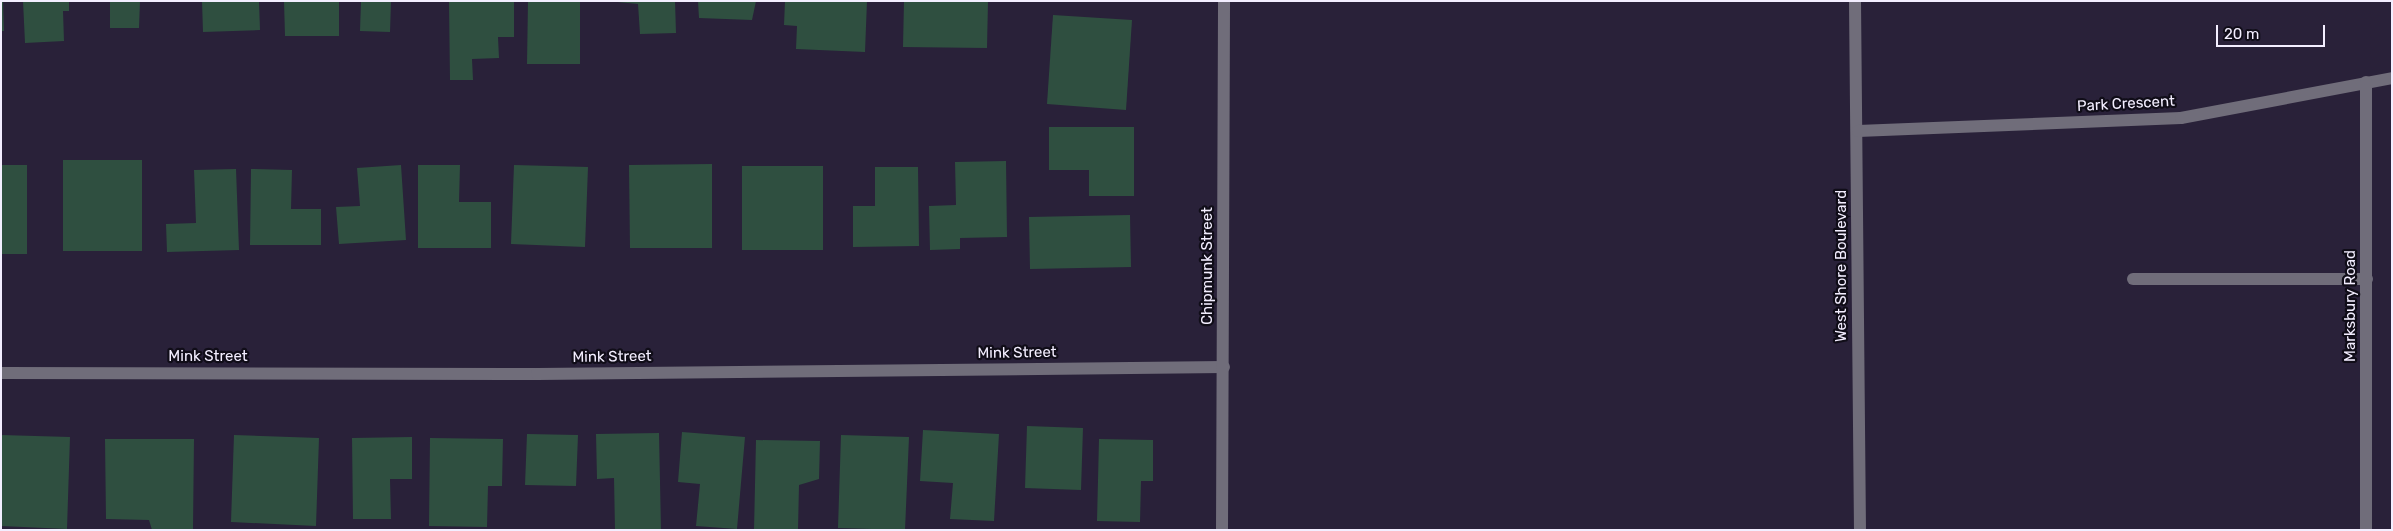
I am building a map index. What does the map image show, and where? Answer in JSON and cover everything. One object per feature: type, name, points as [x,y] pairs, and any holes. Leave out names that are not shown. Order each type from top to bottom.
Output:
[{"type":"street","name":"Chipmunk Street","points":[[1222,530],[1224,1]]},
{"type":"street","name":"West Shore Boulevard","points":[[1855,1],[1858,131],[1860,530]]},
{"type":"street","name":"Park Crescent","points":[[1858,131],[2180,118],[2392,78]]},
{"type":"street","name":"Marksbury Road","points":[[2366,82],[2366,530]]},
{"type":"street","points":[[2133,279],[2367,279]]},
{"type":"street","name":"Mink Street","points":[[1,372],[537,374],[1224,368]]},
{"type":"building","points":[[1,1],[3,1],[4,31],[1,31]]},
{"type":"building","points":[[23,1],[69,1],[69,11],[63,11],[64,41],[25,43]]},
{"type":"building","points":[[110,1],[140,1],[139,28],[110,28]]},
{"type":"building","points":[[202,1],[259,1],[260,30],[203,32]]},
{"type":"building","points":[[284,1],[339,1],[339,36],[285,36]]},
{"type":"building","points":[[361,1],[391,1],[390,32],[360,31]]},
{"type":"building","points":[[449,1],[514,1],[514,37],[498,37],[499,58],[472,59],[473,80],[450,80]]},
{"type":"building","points":[[528,1],[580,1],[580,64],[527,64]]},
{"type":"building","points":[[607,1],[675,1],[676,33],[640,34],[638,4]]},
{"type":"building","points":[[698,1],[756,1],[752,20],[699,18]]},
{"type":"building","points":[[785,1],[867,1],[865,52],[796,49],[797,26],[784,25]]},
{"type":"building","points":[[904,1],[988,1],[987,48],[903,47]]},
{"type":"building","points":[[1053,15],[1132,20],[1126,110],[1047,104]]},
{"type":"building","points":[[1049,127],[1134,127],[1134,196],[1089,196],[1089,170],[1049,170]]},
{"type":"building","points":[[63,160],[142,160],[142,251],[63,251]]},
{"type":"building","points":[[1006,161],[1007,237],[960,238],[960,249],[930,250],[929,206],[956,205],[955,162]]},
{"type":"building","points":[[712,164],[712,248],[630,248],[629,165]]},
{"type":"building","points":[[1,165],[27,165],[27,254],[1,254]]},
{"type":"building","points":[[401,165],[406,240],[339,244],[336,207],[360,206],[357,168]]},
{"type":"building","points":[[418,165],[460,165],[459,202],[491,202],[491,248],[418,248]]},
{"type":"building","points":[[514,165],[588,167],[585,247],[511,244]]},
{"type":"building","points":[[742,166],[823,166],[823,250],[742,250]]},
{"type":"building","points":[[875,167],[918,167],[919,246],[853,247],[853,206],[875,206]]},
{"type":"building","points":[[236,169],[239,250],[167,252],[166,224],[196,223],[194,170]]},
{"type":"building","points":[[251,169],[292,170],[291,209],[321,209],[321,245],[250,245]]},
{"type":"building","points":[[1130,215],[1131,267],[1030,269],[1029,217]]},
{"type":"building","points":[[1027,426],[1083,428],[1081,490],[1025,488]]},
{"type":"building","points":[[923,430],[999,434],[994,521],[950,519],[953,483],[920,481]]},
{"type":"building","points":[[682,432],[745,437],[737,529],[696,526],[700,484],[678,482]]},
{"type":"building","points":[[659,433],[661,530],[615,530],[614,478],[597,479],[596,434]]},
{"type":"building","points":[[527,434],[578,435],[576,486],[525,485]]},
{"type":"building","points":[[1,435],[70,437],[67,529],[1,526]]},
{"type":"building","points":[[234,435],[319,438],[316,526],[231,522]]},
{"type":"building","points":[[841,435],[909,437],[905,530],[838,528]]},
{"type":"building","points":[[412,437],[412,479],[390,479],[391,519],[353,519],[352,438]]},
{"type":"building","points":[[430,438],[503,439],[502,486],[488,486],[487,527],[429,526]]},
{"type":"building","points":[[105,439],[194,439],[193,529],[152,530],[149,520],[106,519]]},
{"type":"building","points":[[1099,439],[1153,440],[1153,481],[1141,481],[1140,522],[1097,521]]},
{"type":"building","points":[[756,440],[820,441],[819,479],[799,485],[798,530],[754,530]]}]
